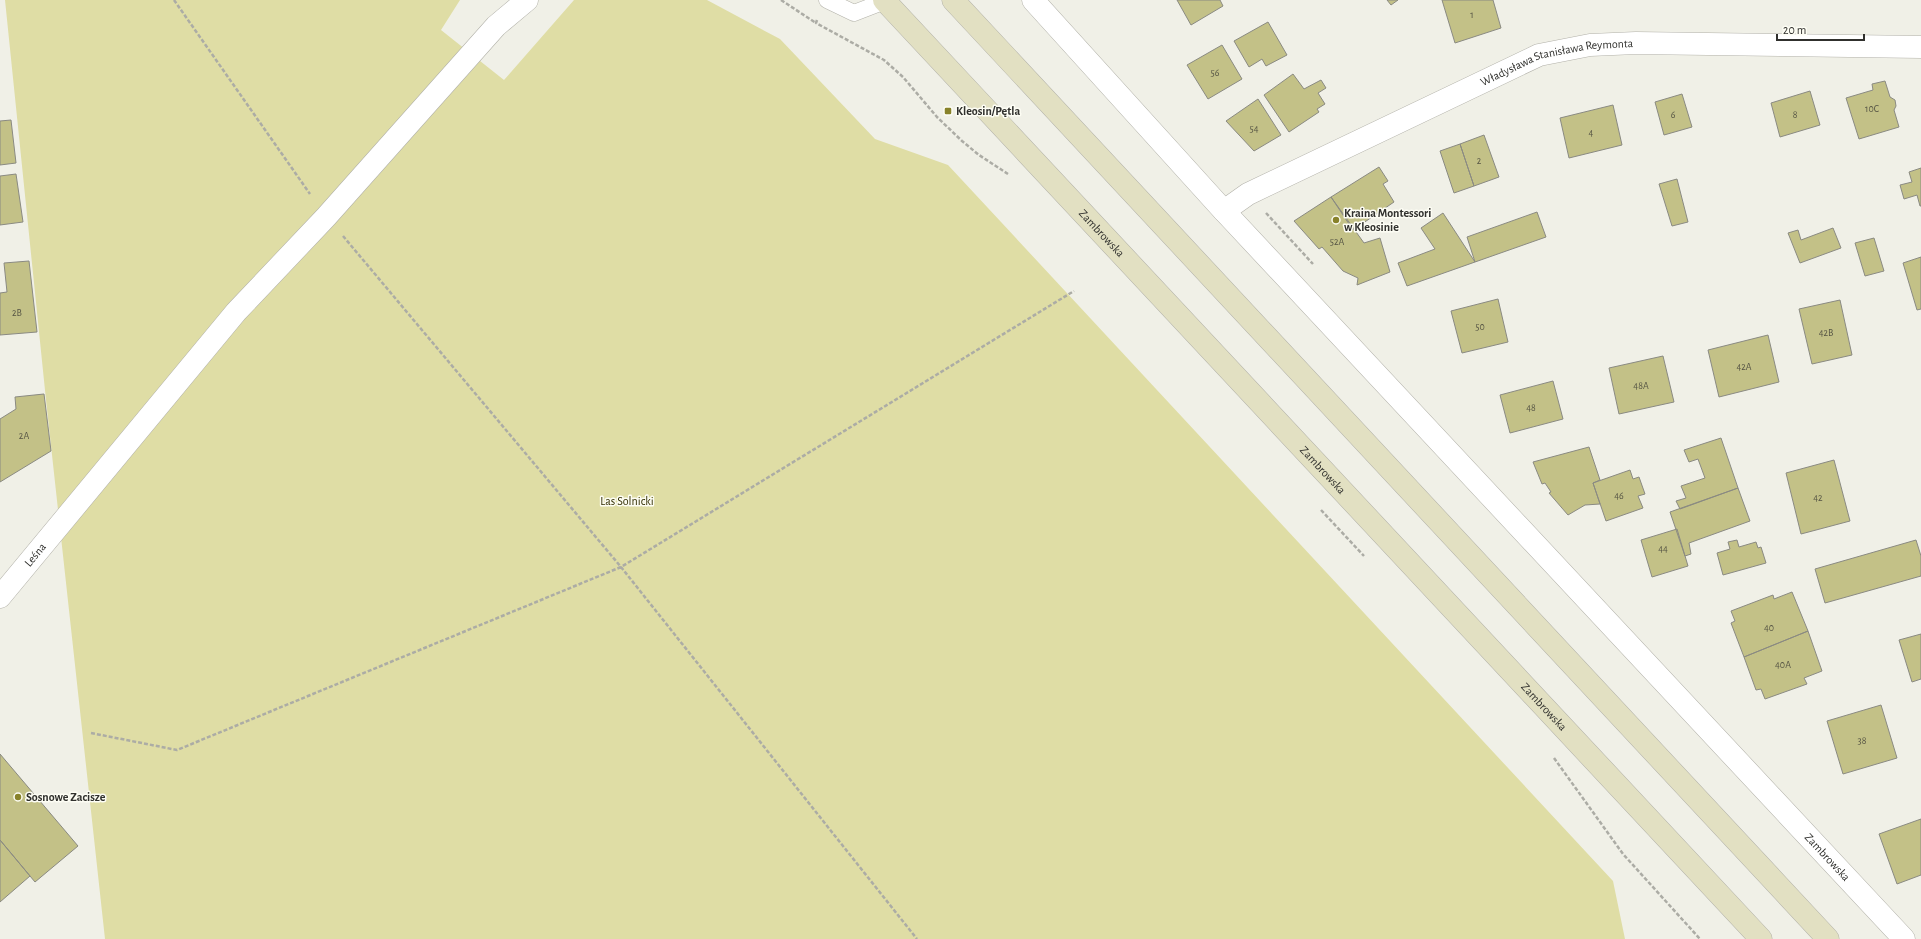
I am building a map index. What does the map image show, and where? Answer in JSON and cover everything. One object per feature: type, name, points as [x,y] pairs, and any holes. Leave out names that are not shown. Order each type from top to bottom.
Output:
[{"type":"main road","name":"Zambrowska","points":[[885,0],[1751,931],[1761,939]]},
{"type":"main road","points":[[953,0],[1828,939]]},
{"type":"street","points":[[496,26],[510,0]]},
{"type":"street","points":[[496,26],[527,0]]},
{"type":"street","name":"Zambrowska","points":[[1033,0],[1224,211],[1904,939]]},
{"type":"street","name":"Leśna","points":[[0,597],[236,312],[326,217],[496,26]]},
{"type":"street","name":"Władysława Stanisława Reymonta","points":[[1224,211],[1248,194],[1539,55],[1590,45],[1636,42],[1921,47]]},
{"type":"lane","points":[[827,0],[854,13],[885,0]]},
{"type":"path","points":[[174,0],[326,217],[621,568],[917,939]]},
{"type":"path","points":[[781,0],[816,23],[884,60],[903,76],[937,117],[962,141],[978,155],[1010,175]]},
{"type":"path","points":[[816,23],[827,0]]},
{"type":"path","points":[[91,733],[177,750],[621,568],[1074,291]]},
{"type":"path","points":[[1319,508],[1368,560]]},
{"type":"path","points":[[1552,756],[1624,854],[1700,939]]},
{"type":"green space","name":"Las Solnicki","points":[[5,0],[460,0],[441,30],[504,80],[574,0],[707,0],[780,39],[875,139],[948,165],[1613,881],[1625,939],[105,939],[46,400]]},
{"type":"building","points":[[1177,0],[1220,0],[1223,6],[1191,25]]},
{"type":"building","points":[[1387,0],[1398,0],[1391,5]]},
{"type":"building","points":[[1442,0],[1493,0],[1501,28],[1455,43]]},
{"type":"building","points":[[1268,22],[1287,55],[1266,66],[1262,59],[1249,67],[1234,41]]},
{"type":"building","points":[[1222,45],[1242,79],[1208,99],[1187,65]]},
{"type":"building","points":[[1293,74],[1304,89],[1321,80],[1326,88],[1318,93],[1325,104],[1317,109],[1319,112],[1289,132],[1264,95]]},
{"type":"building","points":[[1885,81],[1890,97],[1895,100],[1896,106],[1894,110],[1899,127],[1859,139],[1846,98],[1873,90],[1872,84]]},
{"type":"building","points":[[1810,91],[1820,125],[1780,137],[1771,103]]},
{"type":"building","points":[[1682,94],[1692,127],[1664,135],[1655,102]]},
{"type":"building","points":[[1258,99],[1281,135],[1254,151],[1226,121]]},
{"type":"building","points":[[1613,105],[1622,145],[1569,158],[1560,118]]},
{"type":"building","points":[[11,120],[16,163],[0,165],[0,121]]},
{"type":"building","points":[[1484,135],[1499,177],[1474,186],[1460,144]]},
{"type":"building","points":[[1460,144],[1474,186],[1454,193],[1440,151]]},
{"type":"building","points":[[1379,167],[1388,181],[1383,184],[1394,202],[1353,230],[1331,197]]},
{"type":"building","points":[[1921,168],[1920,206],[1917,195],[1904,199],[1900,185],[1912,182],[1909,172]]},
{"type":"building","points":[[16,174],[23,222],[0,225],[0,176]]},
{"type":"building","points":[[1677,179],[1688,222],[1672,226],[1659,184]]},
{"type":"building","points":[[1331,197],[1364,243],[1380,238],[1390,272],[1357,285],[1358,278],[1343,271],[1322,247],[1319,249],[1294,221]]},
{"type":"building","points":[[1537,212],[1546,237],[1475,262],[1467,237]]},
{"type":"building","points":[[1443,213],[1475,262],[1407,286],[1398,263],[1435,249],[1421,228]]},
{"type":"building","points":[[1833,228],[1841,248],[1800,263],[1788,233],[1798,230],[1801,240]]},
{"type":"building","points":[[1874,238],[1884,271],[1865,276],[1855,243]]},
{"type":"building","points":[[1921,257],[1921,309],[1917,310],[1903,263]]},
{"type":"building","points":[[29,261],[37,332],[0,335],[0,293],[7,292],[4,263]]},
{"type":"building","points":[[1498,299],[1508,342],[1462,353],[1451,311]]},
{"type":"building","points":[[1840,300],[1852,355],[1812,364],[1799,309]]},
{"type":"building","points":[[1768,335],[1779,382],[1719,397],[1708,350]]},
{"type":"building","points":[[1663,356],[1674,402],[1619,414],[1609,368]]},
{"type":"building","points":[[1553,381],[1563,419],[1510,433],[1500,395]]},
{"type":"building","points":[[44,394],[51,451],[0,482],[0,419],[16,409],[15,397]]},
{"type":"building","points":[[1721,438],[1738,488],[1680,509],[1676,501],[1686,498],[1681,486],[1705,478],[1698,459],[1689,462],[1684,450]]},
{"type":"building","points":[[1589,447],[1600,480],[1593,483],[1600,504],[1585,505],[1568,515],[1549,493],[1551,492],[1545,483],[1542,484],[1533,462]]},
{"type":"building","points":[[1834,460],[1850,521],[1801,534],[1786,473]]},
{"type":"building","points":[[1630,470],[1633,479],[1639,477],[1645,494],[1638,496],[1643,508],[1606,521],[1593,483]]},
{"type":"building","points":[[1738,488],[1750,521],[1689,543],[1691,554],[1685,556],[1670,512]]},
{"type":"building","points":[[1677,529],[1688,566],[1652,577],[1641,540]]},
{"type":"building","points":[[1737,540],[1739,547],[1756,542],[1758,548],[1761,547],[1766,563],[1723,575],[1717,553],[1730,549],[1728,542]]},
{"type":"building","points":[[1916,540],[1921,556],[1921,576],[1825,603],[1815,569]]},
{"type":"building","points":[[1792,592],[1808,631],[1744,657],[1731,623],[1735,621],[1731,611],[1773,595],[1774,599]]},
{"type":"building","points":[[1808,631],[1822,671],[1804,678],[1807,684],[1765,699],[1761,689],[1756,690],[1744,657]]},
{"type":"building","points":[[1921,634],[1921,679],[1912,682],[1899,640]]},
{"type":"building","points":[[1881,705],[1897,758],[1843,774],[1827,721]]},
{"type":"building","name":"Sosnowe Zacisze","points":[[0,754],[78,846],[35,882],[0,840]]},
{"type":"building","points":[[1921,819],[1921,875],[1897,884],[1879,834]]},
{"type":"building","points":[[0,840],[30,876],[0,902]]},
{"type":"place","name":"Kleosin/Pętla","points":[[948,111]]},
{"type":"place","name":"Kraina Montessori w Kleosinie","points":[[1336,220]]},
{"type":"place","name":"Sosnowe Zacisze","points":[[18,797]]}]
